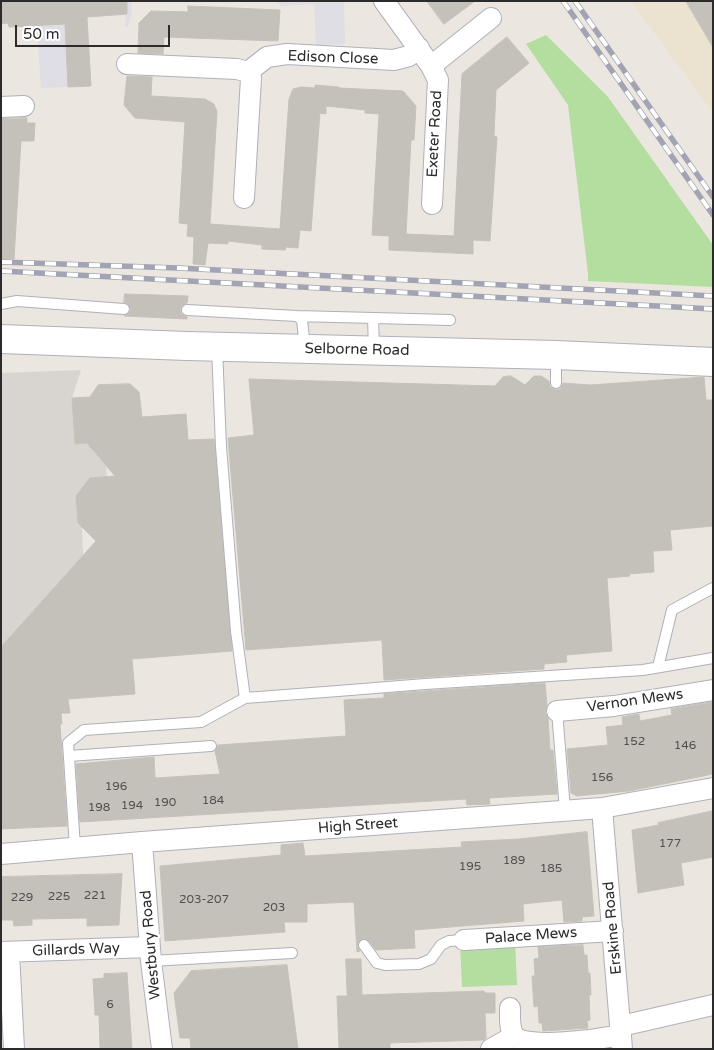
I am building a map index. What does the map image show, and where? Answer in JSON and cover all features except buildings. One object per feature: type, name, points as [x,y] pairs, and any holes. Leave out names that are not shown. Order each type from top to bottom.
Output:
[{"type":"street","name":"Exeter Road","points":[[384,1],[419,48],[438,80],[432,204]]},
{"type":"street","points":[[431,66],[491,18]]},
{"type":"street","name":"Edison Close","points":[[248,72],[267,57],[287,54],[394,60],[409,56],[419,48]]},
{"type":"street","points":[[127,64],[237,69],[248,72],[251,78],[244,198]]},
{"type":"street","points":[[1,107],[24,106]]},
{"type":"street","name":"Selborne Road","points":[[1,339],[217,347],[556,355],[713,362]]},
{"type":"street","name":"Vernon Mews","points":[[557,711],[614,706],[713,690]]},
{"type":"street","name":"High Street","points":[[1,854],[602,808],[713,788]]},
{"type":"street","name":"Erskine Road","points":[[602,808],[622,1037]]},
{"type":"street","name":"Westbury Road","points":[[142,842],[151,954],[162,1049]]},
{"type":"street","name":"Palace Mews","points":[[456,940],[613,931]]},
{"type":"street","points":[[5,952],[10,1040]]},
{"type":"street","name":"Gillards Way","points":[[5,952],[151,954]]},
{"type":"street","points":[[510,1008],[511,1026],[514,1036],[528,1044],[546,1046],[622,1037],[713,1005]]},
{"type":"street","points":[[491,1049],[514,1036]]},
{"type":"lane","points":[[1,304],[17,301],[124,309]]},
{"type":"lane","points":[[187,310],[297,316],[450,320]]},
{"type":"lane","points":[[297,316],[302,320],[305,349]]},
{"type":"lane","points":[[373,318],[374,351]]},
{"type":"lane","points":[[217,347],[219,417],[239,654],[245,698]]},
{"type":"lane","points":[[556,355],[556,383]]},
{"type":"lane","points":[[658,667],[672,610],[713,588]]},
{"type":"lane","points":[[75,847],[68,743],[84,730],[201,722],[245,698],[500,678],[643,670],[713,658]]},
{"type":"lane","points":[[557,711],[565,810]]},
{"type":"lane","points":[[69,756],[212,746]]},
{"type":"lane","points":[[364,945],[378,963],[385,966],[419,964],[431,960],[441,945],[456,940]]},
{"type":"lane","points":[[151,954],[292,953]]},
{"type":"shaded area","points":[[35,1],[131,1],[132,11],[128,27],[125,27],[126,15],[87,17],[91,86],[41,88]]},
{"type":"shaded area","points":[[274,1],[344,1],[345,44],[316,45],[314,4],[282,6]]},
{"type":"shaded area","points":[[631,1],[713,1],[713,113]]},
{"type":"shaded area","points":[[81,370],[72,398],[75,444],[92,443],[93,451],[106,466],[107,477],[90,478],[76,496],[78,523],[82,527],[83,555],[1,647],[1,373]]},
{"type":"green space","points":[[546,35],[608,97],[713,245],[713,287],[588,281],[568,105],[526,44]]},
{"type":"green space","points":[[515,941],[517,985],[462,987],[460,943]]},
{"type":"railway","points":[[563,1],[713,215]]},
{"type":"railway","points":[[575,1],[713,197]]},
{"type":"railway","points":[[1,262],[178,268],[713,296]]},
{"type":"railway","points":[[1,271],[713,309]]}]
